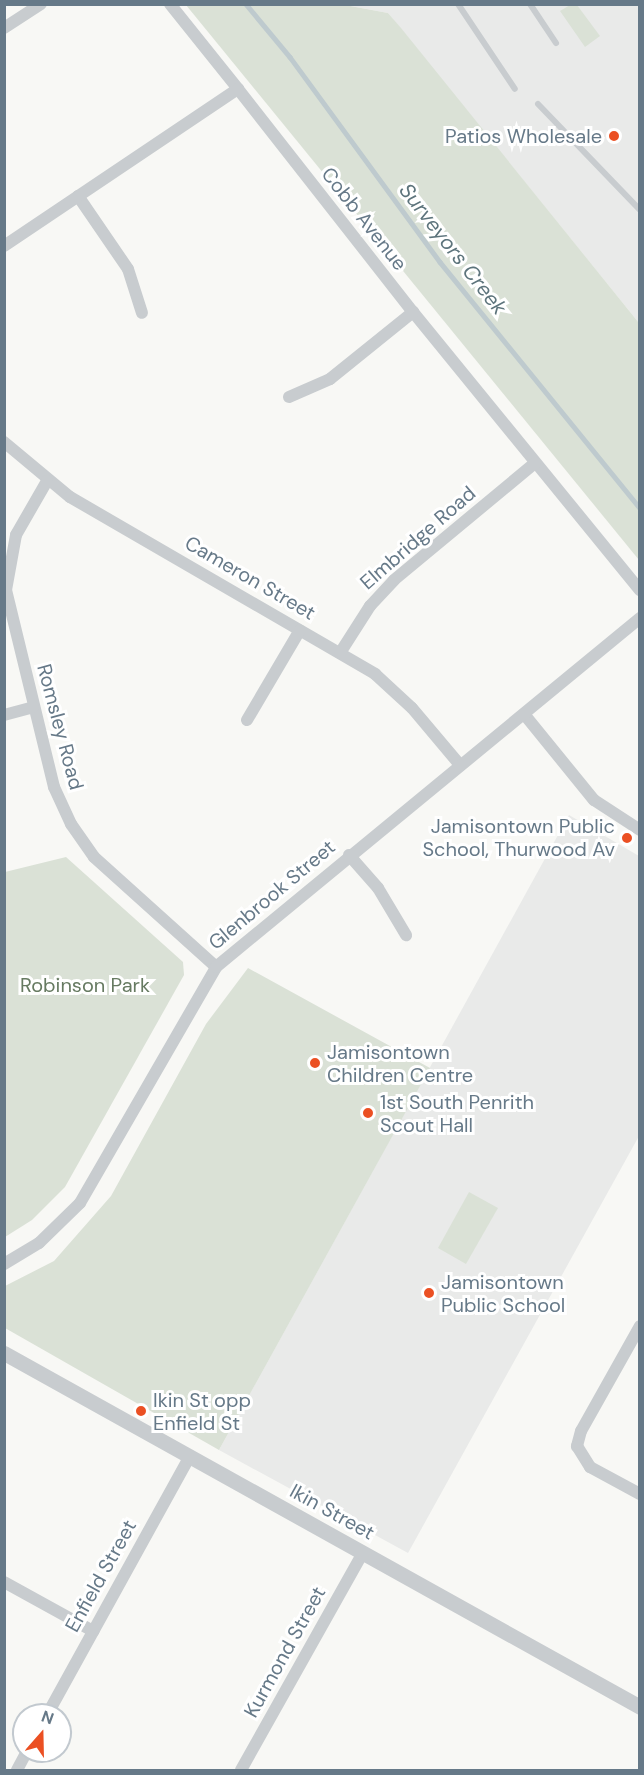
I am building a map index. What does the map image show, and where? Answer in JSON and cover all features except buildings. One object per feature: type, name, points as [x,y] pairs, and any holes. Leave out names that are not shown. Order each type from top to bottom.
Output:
[{"type":"street","points":[[4,28],[41,4]]},
{"type":"street","name":"Cobb Avenue","points":[[170,4],[413,312],[639,590]]},
{"type":"street","points":[[4,246],[238,89]]},
{"type":"street","points":[[78,196],[128,269],[142,313]]},
{"type":"street","points":[[290,397],[330,379],[413,312]]},
{"type":"street","name":"Cameron Street","points":[[4,442],[47,481],[339,653],[395,690],[460,765]]},
{"type":"street","name":"Elmbridge Road","points":[[339,653],[370,606],[394,580],[535,463]]},
{"type":"street","name":"Romsley Road","points":[[47,481],[16,535],[6,579],[8,611],[54,787],[85,846],[216,967]]},
{"type":"street","name":"Glenbrook Street","points":[[4,1264],[39,1243],[80,1203],[216,967],[639,618]]},
{"type":"street","points":[[247,720],[300,630]]},
{"type":"street","points":[[4,715],[33,707]]},
{"type":"street","points":[[524,714],[594,800],[639,830]]},
{"type":"street","points":[[349,855],[378,888],[406,935]]},
{"type":"street","points":[[639,1326],[581,1431],[577,1446],[590,1467],[639,1494]]},
{"type":"street","name":"Ikin Street","points":[[4,1353],[639,1707]]},
{"type":"street","name":"Enfield Street","points":[[54,1703],[190,1456]]},
{"type":"street","name":"Kurmond Street","points":[[241,1770],[363,1553]]},
{"type":"street","points":[[4,1582],[93,1631]]},
{"type":"lane","points":[[458,4],[515,89]]},
{"type":"lane","points":[[530,4],[556,43]]},
{"type":"lane","points":[[538,104],[639,210]]},
{"type":"shaded area","points":[[345,5],[639,5],[639,323],[388,13]]},
{"type":"shaded area","name":"Jamisontown Public School","points":[[569,815],[639,856],[639,1136],[408,1553],[219,1450]]},
{"type":"green space","points":[[186,5],[345,5],[388,13],[401,28],[639,323],[639,560]]},
{"type":"green space","points":[[570,5],[577,5],[600,36],[585,47],[560,11]]},
{"type":"green space","name":"Robinson Park","points":[[66,857],[183,962],[184,975],[65,1187],[32,1220],[5,1237],[5,872]]},
{"type":"green space","points":[[248,968],[430,1068],[219,1450],[5,1328],[5,1286],[54,1261],[111,1196],[206,1024]]},
{"type":"green space","points":[[469,1192],[498,1208],[466,1264],[438,1248]]},
{"type":"waterway","name":"Surveyors Creek","points":[[246,4],[290,57],[440,262],[640,508]]},
{"type":"place","name":"Patios Wholesale","points":[[614,136]]},
{"type":"place","name":"Jamisontown Public School, Thurwood Av","points":[[627,838]]},
{"type":"place","name":"Jamisontown Children Centre","points":[[315,1063]]},
{"type":"place","name":"1st South Penrith Scout Hall","points":[[368,1113]]},
{"type":"place","name":"Jamisontown Public School","points":[[429,1293]]},
{"type":"place","name":"Ikin St opp Enfield St","points":[[141,1411]]}]
